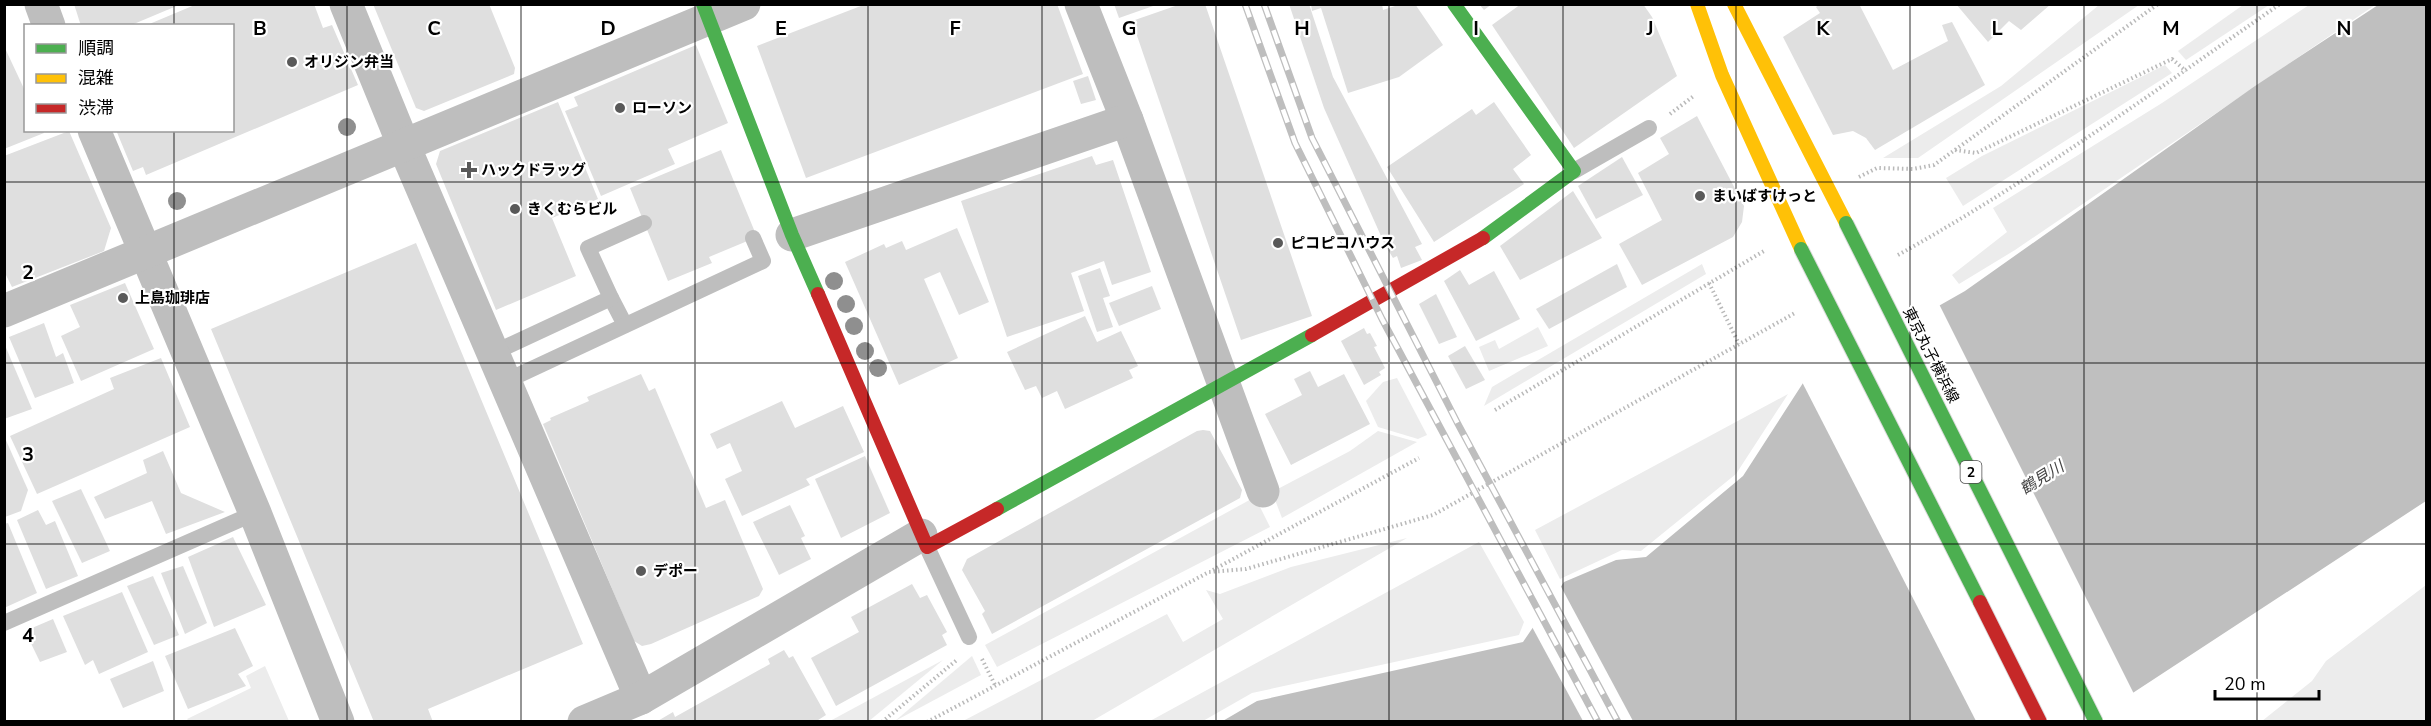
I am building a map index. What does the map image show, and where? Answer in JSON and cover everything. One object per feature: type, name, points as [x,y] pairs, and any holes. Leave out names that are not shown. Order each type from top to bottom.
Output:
[{"type":"main road","points":[[705,11],[792,235],[924,541],[1226,384],[1492,234],[1574,171],[1454,4]]},
{"type":"main road","points":[[1697,4],[1722,75],[1801,249],[2040,722]]},
{"type":"main road","name":"東京丸子横浜線","points":[[1734,4],[2096,722]]},
{"type":"street","points":[[40,4],[49,24]]},
{"type":"street","points":[[346,4],[404,146],[641,698]]},
{"type":"street","points":[[4,311],[404,146],[705,11],[744,4]]},
{"type":"street","points":[[1081,4],[1226,384],[1263,491]]},
{"type":"street","points":[[792,235],[1127,120]]},
{"type":"street","points":[[95,132],[255,513],[338,722]]},
{"type":"street","points":[[584,722],[641,698],[924,541]]},
{"type":"lane","points":[[1574,171],[1650,128]]},
{"type":"lane","points":[[625,325],[588,248],[644,223]]},
{"type":"lane","points":[[500,367],[625,325],[763,261],[753,238]]},
{"type":"lane","points":[[500,367],[611,298]]},
{"type":"lane","points":[[4,623],[255,513]]},
{"type":"lane","points":[[924,541],[972,641]]},
{"type":"path","points":[[1856,179],[1877,168],[1913,169],[1934,165],[2158,4]]},
{"type":"path","points":[[1891,259],[1952,225],[2186,71],[2280,4]]},
{"type":"path","points":[[1954,150],[1976,153],[2172,58],[2186,71]]},
{"type":"path","points":[[1650,128],[1701,91]]},
{"type":"path","points":[[1495,410],[1764,251]]},
{"type":"path","points":[[1709,283],[1740,344]]},
{"type":"path","points":[[1209,572],[1246,569],[1432,515],[1800,310]]},
{"type":"path","points":[[927,722],[1419,458]]},
{"type":"path","points":[[882,722],[972,641],[995,686]]},
{"type":"shaded area","points":[[2099,5],[2139,5],[1918,158],[1883,158],[2001,86]]},
{"type":"shaded area","points":[[2243,5],[2269,5],[2186,60],[2178,51]]},
{"type":"shaded area","points":[[2309,5],[2375,5],[2015,250],[1959,284],[1952,275],[2007,232],[1993,208],[2162,103]]},
{"type":"shaded area","points":[[2165,65],[2172,73],[1963,206],[1946,178],[1982,156]]},
{"type":"shaded area","points":[[1702,264],[1706,274],[1484,406],[1492,387]]},
{"type":"shaded area","points":[[1538,327],[1548,346],[1489,371],[1479,347],[1495,340],[1499,349]]},
{"type":"shaded area","points":[[1397,378],[1427,435],[1418,439],[1378,427],[1366,401],[1383,382]]},
{"type":"shaded area","points":[[1788,394],[1736,474],[1641,551],[1622,550],[1560,579],[1535,530]]},
{"type":"shaded area","points":[[1378,431],[1417,442],[1282,518],[1272,492],[1350,451]]},
{"type":"shaded area","points":[[1255,497],[1270,527],[997,667],[985,645]]},
{"type":"shaded area","points":[[1407,538],[1092,721],[963,721],[1167,614],[1183,642],[1223,619],[1206,590],[1220,594],[1291,567]]},
{"type":"shaded area","points":[[1479,542],[1524,622],[1519,635],[1252,693],[1203,721],[1150,721]]},
{"type":"shaded area","points":[[2426,585],[2426,721],[2262,721],[2312,681],[2326,661]]},
{"type":"shaded area","points":[[972,656],[981,675],[895,721]]},
{"type":"shaded area","points":[[943,660],[869,721],[830,721]]},
{"type":"shaded area","points":[[265,666],[289,721],[189,721],[187,719],[251,688],[246,676]]},
{"type":"water","name":"鶴見川","points":[[2378,5],[2426,5],[2426,501],[2090,721],[1221,722],[1257,701],[1523,642],[1564,582],[1616,560],[1646,557],[1743,476],[1803,383],[1965,291],[2255,86]]},
{"type":"pier","points":[[1938,302],[2135,696],[2096,722],[1976,721],[1801,380]]},
{"type":"pier","points":[[1559,583],[1633,721],[1583,721],[1531,625]]},
{"type":"building","points":[[74,4],[179,4],[134,24],[80,24]]},
{"type":"building","points":[[197,4],[314,4],[323,28],[332,25],[358,85],[146,175],[143,167],[133,171],[117,132],[234,132],[234,24],[149,24]]},
{"type":"building","points":[[373,4],[489,4],[515,68],[514,74],[424,111],[416,108]]},
{"type":"building","points":[[866,4],[1057,4],[1083,74],[806,178],[757,46]]},
{"type":"building","points":[[1114,4],[1156,4],[1156,5],[1119,18]]},
{"type":"building","points":[[1181,4],[1205,4],[1312,316],[1241,340],[1132,21]]},
{"type":"building","points":[[1289,4],[1309,4],[1333,77],[1422,244],[1415,247],[1422,260],[1401,268],[1397,256],[1393,258],[1385,245],[1324,108]]},
{"type":"building","points":[[1311,4],[1382,4],[1383,10],[1401,4],[1415,4],[1443,45],[1399,77],[1348,93],[1321,8],[1312,11]]},
{"type":"building","points":[[1479,4],[1492,4],[1484,10]]},
{"type":"building","points":[[1521,4],[1643,4],[1652,17],[1677,76],[1574,148],[1492,25]]},
{"type":"building","points":[[1820,4],[1859,4],[1893,70],[1948,41],[1942,25],[1952,22],[1985,85],[1875,150],[1866,138],[1853,131],[1833,135],[1783,37],[1820,13],[1816,7]]},
{"type":"building","points":[[1956,4],[2051,4],[2021,30],[2009,21],[1988,42]]},
{"type":"building","points":[[696,45],[728,123],[668,149],[675,164],[601,196],[565,111],[578,106],[574,97]]},
{"type":"building","points":[[4,46],[24,89],[24,132],[44,133],[4,149]]},
{"type":"building","points":[[1088,76],[1096,100],[1081,104],[1073,81]]},
{"type":"building","name":"きくむらビル","points":[[558,102],[598,199],[552,218],[576,276],[496,310],[436,164],[440,151]]},
{"type":"building","points":[[1494,102],[1531,155],[1513,169],[1524,184],[1434,242],[1387,167],[1472,109],[1476,115]]},
{"type":"building","points":[[1697,116],[1744,206],[1742,222],[1733,237],[1642,285],[1619,244],[1662,220],[1638,173],[1669,154],[1660,138]]},
{"type":"building","points":[[69,132],[111,228],[104,251],[12,287],[6,275],[4,276],[4,156]]},
{"type":"building","points":[[721,150],[757,237],[709,257],[712,263],[668,281],[630,188]]},
{"type":"building","points":[[1092,156],[1096,165],[1113,160],[1151,272],[1112,285],[1104,261],[1071,273],[1084,311],[1007,337],[961,201]]},
{"type":"building","points":[[1622,157],[1643,195],[1596,219],[1578,186]]},
{"type":"building","points":[[1573,191],[1602,238],[1520,280],[1500,246]]},
{"type":"building","points":[[957,228],[989,302],[959,315],[940,272],[924,279],[958,358],[899,385],[845,262],[884,244],[886,248],[902,241],[906,250]]},
{"type":"building","points":[[416,243],[583,644],[428,709],[433,722],[374,722],[211,329]]},
{"type":"building","points":[[1617,264],[1627,287],[1549,329],[1536,309]]},
{"type":"building","points":[[1100,268],[1110,296],[1103,298],[1113,327],[1097,332],[1078,276]]},
{"type":"building","points":[[1460,270],[1469,285],[1494,271],[1520,319],[1476,341],[1444,281]]},
{"type":"building","points":[[125,283],[154,349],[81,381],[61,336],[80,327],[70,305]]},
{"type":"building","points":[[1152,286],[1161,309],[1119,326],[1109,303]]},
{"type":"building","points":[[1436,294],[1457,337],[1439,344],[1419,304]]},
{"type":"building","points":[[1085,316],[1097,342],[1121,331],[1138,366],[1129,370],[1133,378],[1065,409],[1057,391],[1042,398],[1036,386],[1025,390],[1007,352]]},
{"type":"building","points":[[44,323],[56,357],[63,353],[74,383],[35,398],[9,337]]},
{"type":"building","points":[[1364,328],[1367,334],[1370,333],[1377,346],[1374,347],[1385,368],[1379,372],[1381,375],[1364,385],[1341,341]]},
{"type":"building","points":[[4,343],[32,409],[4,419]]},
{"type":"building","points":[[1465,346],[1485,380],[1466,389],[1448,356]]},
{"type":"building","points":[[161,358],[190,427],[37,494],[10,436],[114,389],[110,378]]},
{"type":"building","points":[[1310,371],[1318,387],[1344,374],[1370,424],[1291,465],[1265,414],[1302,395],[1294,379]]},
{"type":"building","points":[[641,374],[649,391],[655,388],[706,508],[725,500],[763,589],[759,596],[642,646],[634,641],[543,424],[551,420],[550,418],[589,401],[587,397]]},
{"type":"building","points":[[782,401],[795,428],[843,406],[864,452],[806,479],[810,485],[742,516],[725,479],[742,471],[730,443],[717,449],[710,434]]},
{"type":"building","points":[[1197,431],[1210,431],[1242,490],[1240,498],[992,634],[982,614],[985,611],[962,570],[967,559]]},
{"type":"building","points":[[5,438],[28,490],[21,511],[5,517]]},
{"type":"building","points":[[163,451],[181,493],[225,512],[166,534],[152,501],[105,519],[94,497],[147,473],[143,460]]},
{"type":"building","points":[[865,456],[890,513],[841,538],[815,479]]},
{"type":"building","points":[[81,489],[110,551],[82,563],[52,501]]},
{"type":"building","points":[[790,505],[805,536],[801,538],[811,559],[779,575],[753,522]]},
{"type":"building","points":[[38,510],[46,525],[55,521],[78,576],[46,589],[17,520]]},
{"type":"building","points":[[8,523],[37,593],[4,608],[4,524]]},
{"type":"building","points":[[233,537],[266,605],[214,627],[188,557]]},
{"type":"building","points":[[183,566],[207,623],[185,634],[161,573]]},
{"type":"building","points":[[153,576],[179,635],[154,645],[127,586]]},
{"type":"building","points":[[912,584],[920,598],[927,595],[947,632],[942,635],[947,645],[836,706],[811,658],[859,632],[851,617]]},
{"type":"building","points":[[122,592],[148,652],[99,674],[93,660],[85,665],[63,616]]},
{"type":"building","points":[[53,619],[67,652],[40,662],[25,631]]},
{"type":"building","points":[[235,628],[253,666],[238,674],[246,686],[188,709],[165,656]]},
{"type":"building","points":[[784,650],[789,658],[793,656],[826,715],[815,722],[656,722],[673,712],[675,717],[770,664],[768,659]]},
{"type":"building","points":[[153,661],[164,691],[123,708],[110,679]]},
{"type":"railway","points":[[1245,4],[1295,143],[1382,319],[1598,722]]},
{"type":"railway","points":[[1264,4],[1312,138],[1458,424],[1618,722]]},
{"type":"traffic: fast","points":[[703,4],[792,235],[818,294]]},
{"type":"traffic: fast","points":[[1454,4],[1574,171],[1483,238]]},
{"type":"traffic: fast","points":[[1846,223],[2096,722]]},
{"type":"traffic: fast","points":[[1801,249],[1980,602]]},
{"type":"traffic: fast","points":[[997,509],[1312,335]]},
{"type":"traffic: slow","points":[[1697,4],[1722,75],[1801,249]]},
{"type":"traffic: slow","points":[[1734,4],[1846,223]]},
{"type":"traffic: jam","points":[[1312,335],[1483,238]]},
{"type":"traffic: jam","points":[[818,294],[927,547],[997,509]]},
{"type":"traffic: jam","points":[[1980,602],[2040,722]]},
{"type":"place","name":"オリジン弁当","points":[[292,62]]},
{"type":"place","name":"ローソン","points":[[620,108]]},
{"type":"place","name":"ハックドラッグ","points":[[469,170]]},
{"type":"place","name":"まいばすけっと","points":[[1700,196]]},
{"type":"place","name":"きくむらビル","points":[[515,209]]},
{"type":"place","name":"ピコピコハウス","points":[[1278,243]]},
{"type":"place","name":"上島珈琲店","points":[[123,298]]},
{"type":"place","name":"デポー","points":[[641,571]]}]
